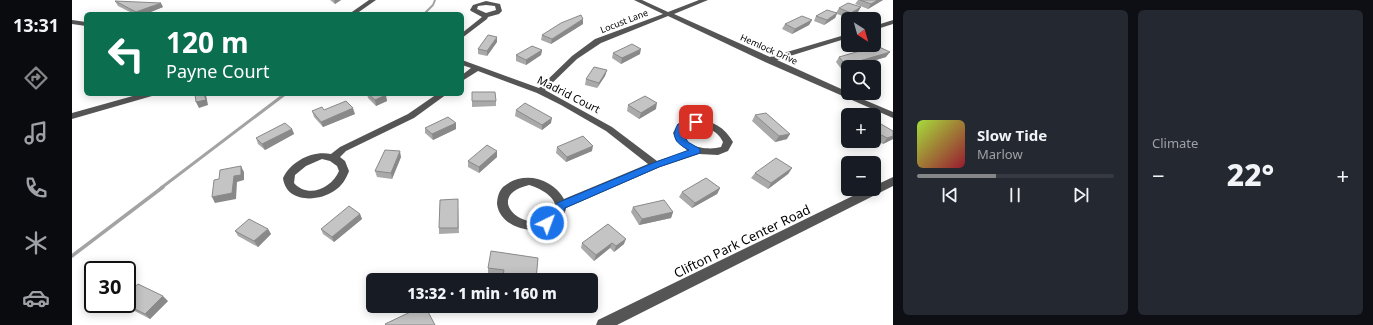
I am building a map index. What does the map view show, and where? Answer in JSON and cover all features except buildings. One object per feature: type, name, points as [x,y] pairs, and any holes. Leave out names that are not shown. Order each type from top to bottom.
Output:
[{"type":"street","points":[[358,12],[373,0]]},
{"type":"street","name":"Hemlock Drive","points":[[637,0],[666,15],[893,115]]},
{"type":"street","name":"Locust Lane","points":[[540,91],[556,74],[598,40],[705,0]]},
{"type":"street","points":[[464,35],[481,22],[485,18],[485,15]]},
{"type":"street","points":[[72,22],[84,24]]},
{"type":"street","points":[[881,26],[893,22]]},
{"type":"street","points":[[768,60],[841,38]]},
{"type":"street","name":"Madrid Court","points":[[464,63],[540,91],[594,119],[656,165]]},
{"type":"street","points":[[464,77],[476,68]]},
{"type":"street","points":[[72,116],[141,96]]},
{"type":"street","points":[[333,158],[342,163],[344,171],[340,180],[331,189],[310,194],[298,192],[290,186],[289,178],[298,165],[316,157],[333,158],[343,149],[411,116],[440,96]]},
{"type":"street","points":[[561,205],[560,200],[554,190],[542,183],[529,181],[510,186],[501,200],[501,205],[507,216],[518,223],[526,225],[540,225],[547,223],[557,216],[561,205],[656,165],[697,151],[710,153],[721,151],[727,146],[727,138],[715,127],[702,123],[690,122],[681,126],[678,132],[681,141],[697,151]]},
{"type":"street","name":"Clifton Park Center Road","points":[[603,325],[893,181]]},
{"type":"waterway","points":[[426,12],[433,5],[435,0]]},
{"type":"waterway","points":[[161,188],[282,96]]},
{"type":"waterway","points":[[72,256],[163,187]]},
{"type":"route","points":[[547,223],[557,216],[561,205],[656,165],[697,151],[681,141],[678,136],[678,129],[681,126],[690,122],[696,122]]}]
